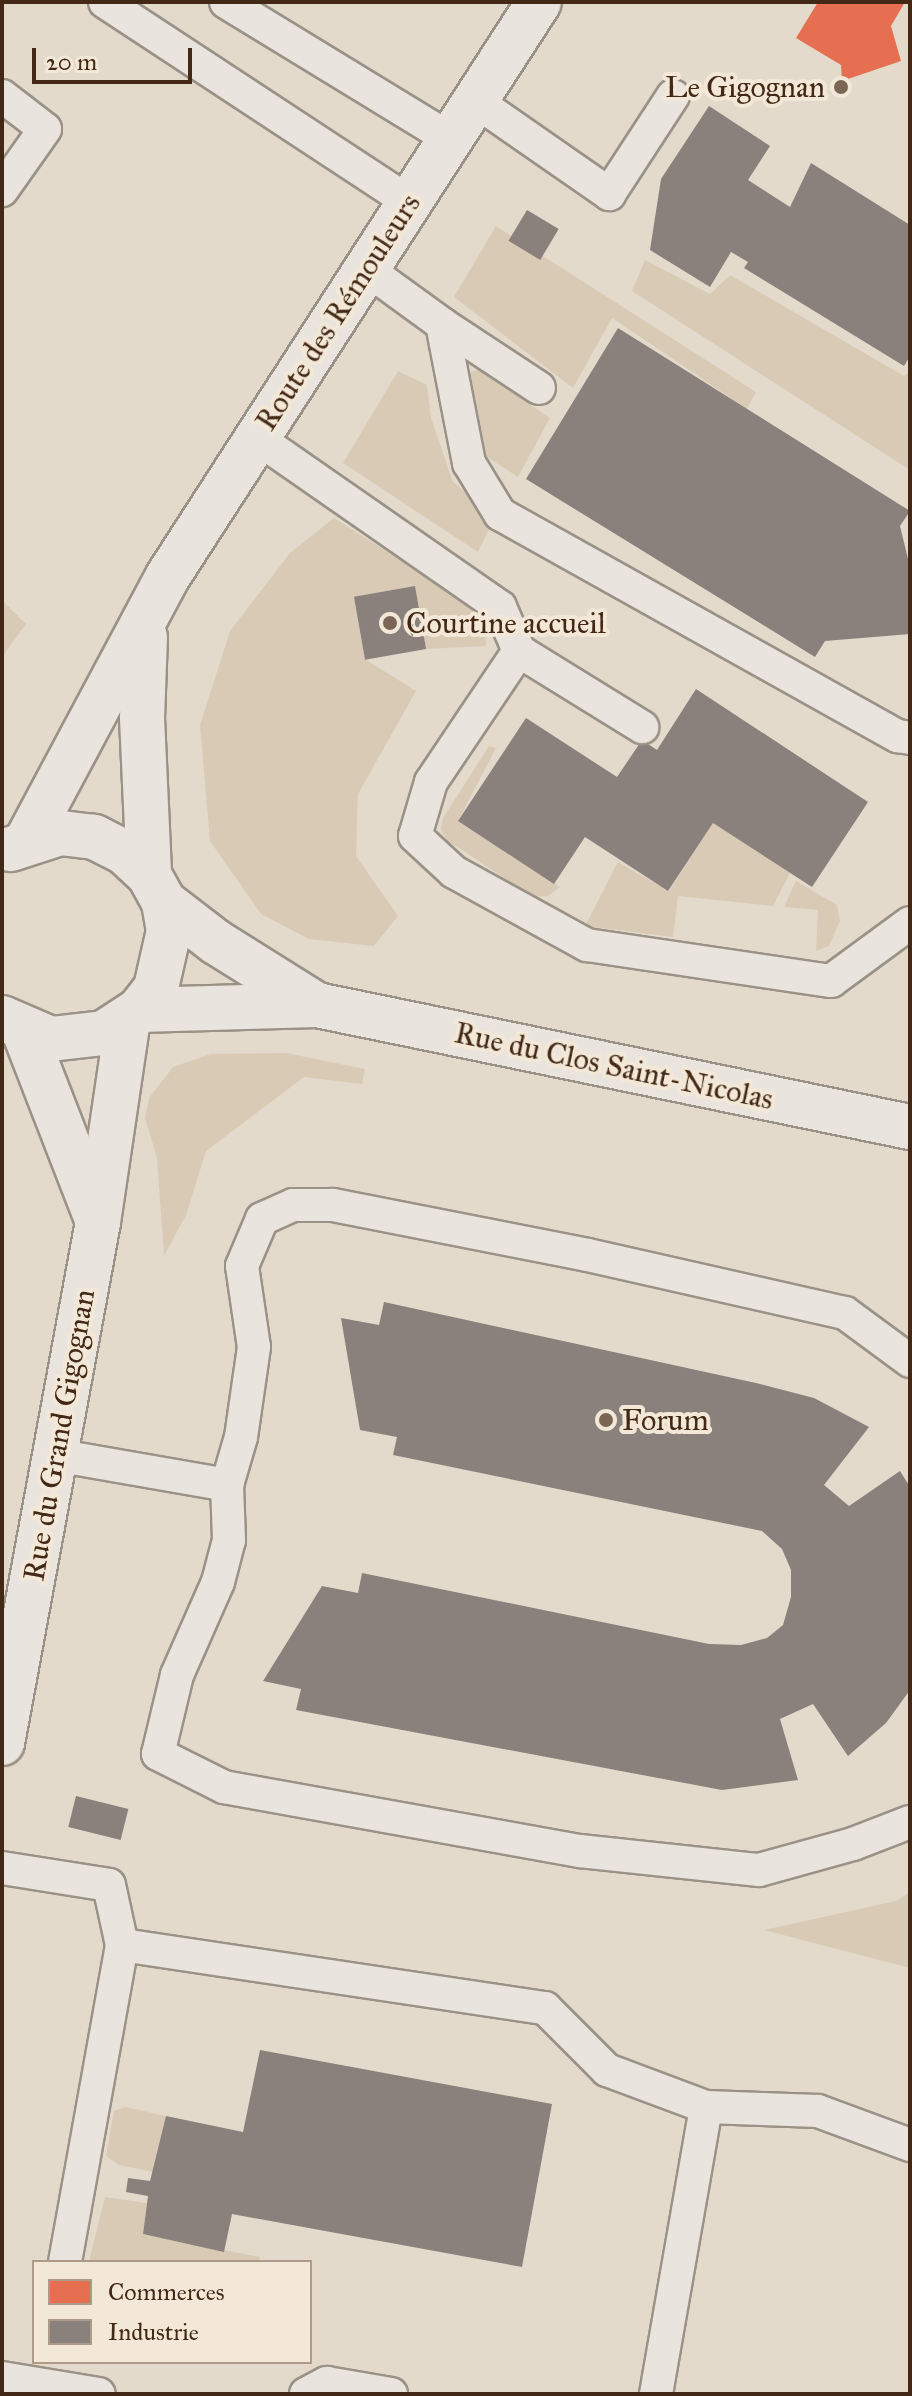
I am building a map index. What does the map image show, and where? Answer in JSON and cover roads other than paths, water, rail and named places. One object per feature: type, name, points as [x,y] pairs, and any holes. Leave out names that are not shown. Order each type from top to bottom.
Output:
[{"type":"street","name":"Route des Rémouleurs","points":[[15,847],[145,627],[168,576],[539,2]]},
{"type":"street","points":[[13,1024],[78,1039],[133,1014],[156,988],[166,960],[169,931],[156,888],[142,718],[145,627]]},
{"type":"street","name":"Rue du Clos Saint-Nicolas","points":[[15,847],[60,833],[94,837],[124,852],[156,888],[216,942],[317,1005]]},
{"type":"street","name":"Rue du Clos Saint-Nicolas","points":[[133,1014],[317,1005],[910,1127]]},
{"type":"street","name":"Rue du Grand Gigognan","points":[[2,1743],[133,1014]]},
{"type":"street","points":[[13,1024],[98,1222]]},
{"type":"lane","points":[[105,2],[408,201]]},
{"type":"lane","points":[[226,2],[262,12],[449,138]]},
{"type":"lane","points":[[2,96],[45,129],[2,190]]},
{"type":"lane","points":[[474,100],[609,194],[673,96]]},
{"type":"lane","points":[[365,268],[539,388]]},
{"type":"lane","points":[[442,324],[469,463],[500,514],[898,736],[910,738]]},
{"type":"lane","points":[[257,438],[500,607],[519,651],[642,727]]},
{"type":"lane","points":[[519,651],[431,782],[415,836],[454,872],[587,945],[831,981],[910,923]]},
{"type":"lane","points":[[910,1361],[845,1313],[528,1243],[332,1205],[293,1205],[262,1219],[242,1266],[254,1347],[241,1437],[227,1485],[229,1540],[218,1582],[177,1675],[158,1754],[224,1787],[580,1851],[759,1870],[853,1844],[910,1822]]},
{"type":"lane","points":[[55,1455],[227,1485]]},
{"type":"lane","points":[[2,1868],[109,1885],[122,1945],[65,2260]]},
{"type":"lane","points":[[122,1945],[545,2008],[607,2070],[706,2107],[818,2111],[910,2145]]},
{"type":"lane","points":[[656,2394],[706,2107]]},
{"type":"lane","points":[[2,2378],[45,2374],[99,2394]]},
{"type":"lane","points":[[306,2394],[327,2383],[391,2394]]},
{"type":"place","name":"Le Gigognan","points":[[841,87]]},
{"type":"place","name":"Courtine accueil","points":[[390,623]]},
{"type":"place","name":"Forum","points":[[606,1420]]}]
